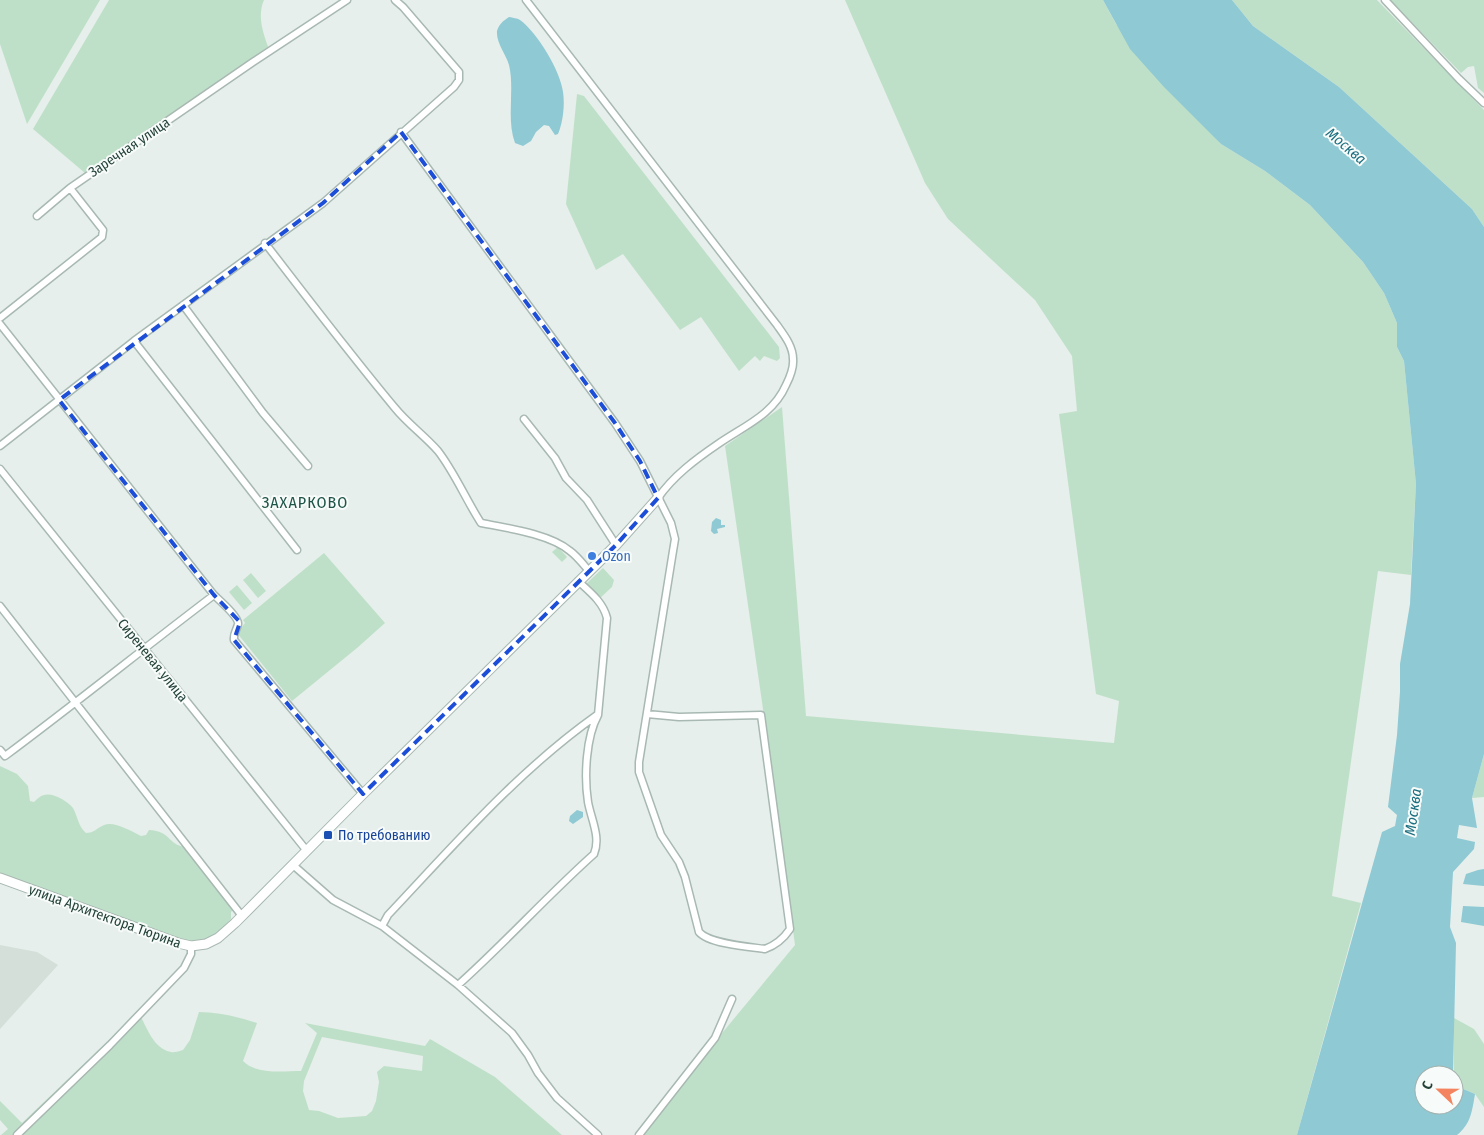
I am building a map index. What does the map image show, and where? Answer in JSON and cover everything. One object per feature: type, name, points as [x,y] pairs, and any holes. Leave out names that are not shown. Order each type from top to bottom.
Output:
[{"type":"street","name":"Заречная улица","points":[[37,216],[70,188],[347,0]]},
{"type":"street","points":[[0,446],[134,341],[323,202],[401,132],[447,95],[458,80],[459,72],[395,0]]},
{"type":"street","points":[[526,0],[772,317],[792,349],[793,369],[784,391],[772,408],[757,420],[717,444],[672,479],[658,498]]},
{"type":"street","points":[[1385,0],[1484,103]]},
{"type":"street","points":[[401,132],[615,423],[640,461],[671,523],[675,539],[647,714],[639,772],[661,835],[679,862],[685,877],[699,932],[702,935],[722,942],[765,949],[771,947],[785,936],[790,929],[761,716],[679,717],[647,714]]},
{"type":"street","points":[[0,318],[102,237],[103,230],[70,188]]},
{"type":"street","points":[[265,243],[396,410],[437,450],[456,477],[470,506],[481,523],[525,530],[562,546],[571,551],[589,571]]},
{"type":"street","points":[[183,305],[263,413],[308,466]]},
{"type":"street","points":[[0,324],[214,595],[237,619],[238,625],[233,635],[234,640],[363,794]]},
{"type":"street","points":[[134,341],[297,550]]},
{"type":"street","points":[[524,419],[555,458],[566,478],[587,500],[616,545]]},
{"type":"street","name":"Сиреневая улица","points":[[0,468],[306,851]]},
{"type":"street","name":"улица Архитектора Тюрина","points":[[0,878],[178,943],[191,946],[206,944],[212,941],[256,903],[363,794],[616,545],[658,498]]},
{"type":"street","points":[[458,985],[523,924],[555,888],[594,854],[597,839],[588,800],[586,780],[593,726],[598,715],[607,618],[598,600],[578,581]]},
{"type":"street","points":[[0,750],[5,756],[214,595]]},
{"type":"street","points":[[0,606],[242,916]]},
{"type":"street","points":[[382,926],[388,915],[461,835],[519,779],[577,730],[598,715]]},
{"type":"street","points":[[293,864],[333,900],[382,926],[458,985],[512,1033],[557,1098],[598,1135]]},
{"type":"street","points":[[17,1135],[110,1045],[184,968],[191,954],[191,946]]},
{"type":"street","points":[[639,1135],[715,1038],[732,999]]},
{"type":"highlighted area","points":[[401,132],[615,423],[640,461],[658,498],[616,545],[363,794],[234,640],[240,622],[214,595],[59,400],[323,203]]},
{"type":"shaded area","points":[[0,945],[37,952],[58,965],[0,1029]]},
{"type":"green space","points":[[0,0],[100,0],[27,124],[0,44]]},
{"type":"green space","points":[[109,0],[264,0],[261,18],[269,49],[85,173],[33,129]]},
{"type":"green space","points":[[845,0],[1103,0],[1116,24],[1221,144],[1265,171],[1310,205],[1363,262],[1384,293],[1397,323],[1397,347],[1404,361],[1416,484],[1411,575],[1378,571],[1332,896],[1361,903],[1297,1135],[642,1135],[703,1056],[795,945],[725,446],[782,407],[806,716],[1114,743],[1119,701],[1096,694],[1059,414],[1077,411],[1072,356],[1035,300],[948,219],[925,183]]},
{"type":"green space","points":[[1232,0],[1377,0],[1484,110],[1484,227],[1472,209],[1339,87],[1253,26]]},
{"type":"green space","points":[[1390,0],[1484,0],[1484,93],[1478,88],[1474,66],[1468,67],[1461,73]]},
{"type":"green space","points":[[577,94],[584,96],[779,347],[780,358],[777,361],[764,356],[760,361],[755,356],[739,371],[701,317],[680,330],[623,254],[596,270],[566,204]]},
{"type":"green space","points":[[558,547],[567,557],[562,562],[552,552]]},
{"type":"green space","points":[[324,553],[385,623],[292,701],[237,633],[245,623],[243,620]]},
{"type":"green space","points":[[603,568],[614,580],[612,587],[599,599],[586,584]]},
{"type":"green space","points":[[251,573],[266,591],[258,598],[243,580]]},
{"type":"green space","points":[[237,585],[252,603],[244,610],[229,592]]},
{"type":"green space","points":[[1484,754],[1484,797],[1472,798]]},
{"type":"green space","points":[[0,766],[17,774],[28,786],[30,801],[34,802],[47,794],[60,798],[67,803],[73,808],[86,833],[104,825],[113,824],[141,836],[146,835],[149,830],[156,831],[185,847],[233,910],[231,912],[231,919],[212,937],[200,941],[184,940],[0,874]]},
{"type":"green space","points":[[138,1012],[151,1036],[159,1046],[164,1050],[174,1052],[183,1050],[190,1040],[199,1012],[228,1015],[257,1023],[243,1061],[255,1068],[270,1071],[301,1071],[317,1033],[305,1023],[425,1046],[430,1039],[495,1077],[562,1135],[1,1135],[8,1129],[0,1120],[0,1101],[22,1123]],"holes":[[[322,1037],[423,1056],[422,1071],[384,1066],[377,1072],[379,1082],[376,1101],[372,1111],[366,1116],[338,1118],[319,1111],[309,1110],[303,1091],[304,1081]]]},
{"type":"green space","points":[[1454,1018],[1474,1029],[1484,1044],[1484,1107],[1475,1094],[1464,1089],[1464,1065],[1454,1065]]},
{"type":"water","name":"Москва","points":[[1103,0],[1232,0],[1253,26],[1339,87],[1472,209],[1484,227],[1484,754],[1472,798],[1477,828],[1459,825],[1457,838],[1475,842],[1474,849],[1453,872],[1450,927],[1456,943],[1453,1065],[1414,1065],[1414,1115],[1464,1115],[1464,1089],[1475,1094],[1468,1122],[1457,1135],[1297,1135],[1382,832],[1395,826],[1397,815],[1388,807],[1397,735],[1400,664],[1410,604],[1416,484],[1404,361],[1397,347],[1397,323],[1384,293],[1363,262],[1310,205],[1265,171],[1221,144],[1164,87],[1130,49]]},
{"type":"water","points":[[509,17],[520,20],[541,43],[558,74],[564,97],[564,108],[558,134],[555,135],[549,126],[544,125],[536,132],[531,141],[523,146],[515,143],[512,133],[511,75],[508,61],[497,35],[499,26]]},
{"type":"water","points":[[716,518],[721,520],[721,525],[725,525],[725,527],[717,529],[718,533],[714,534],[711,531],[712,522]]},
{"type":"water","points":[[577,810],[583,812],[583,817],[573,824],[569,821],[570,816]]},
{"type":"water","points":[[1484,869],[1484,886],[1463,884],[1466,874]]},
{"type":"water","points":[[1463,906],[1484,907],[1484,926],[1461,922]]},
{"type":"place","name":"Ozon","points":[[592,556]]},
{"type":"place","name":"По требованию","points":[[328,835]]},
{"type":"district","name":"ЗАХАРКОВО","points":[[305,502]]}]
